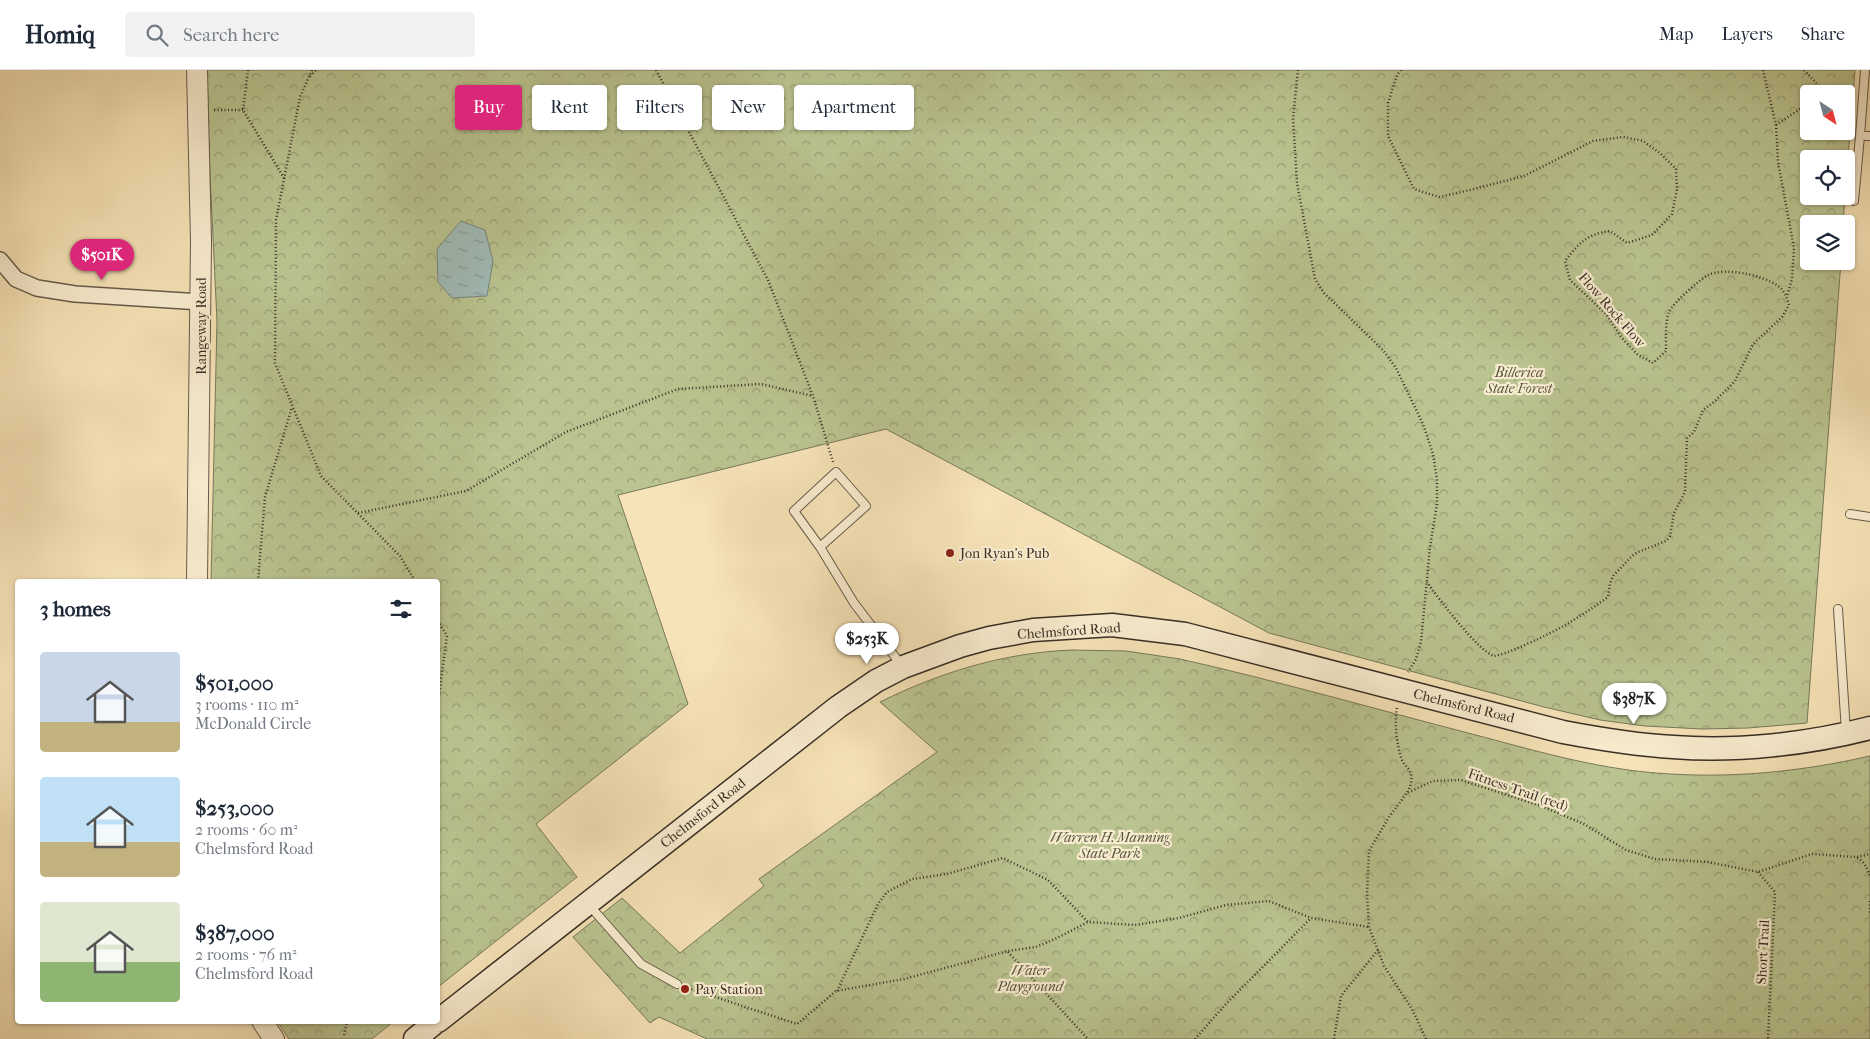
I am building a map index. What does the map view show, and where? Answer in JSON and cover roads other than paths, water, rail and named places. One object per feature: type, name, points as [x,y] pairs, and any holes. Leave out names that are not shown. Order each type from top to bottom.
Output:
[{"type":"main road","name":"Chelmsford Road","points":[[440,1019],[838,707],[876,681],[903,667],[960,646],[989,638],[1033,630],[1112,625],[1185,634],[1563,732],[1631,744],[1675,748],[1742,748],[1846,734],[1870,728]]},
{"type":"main road","name":"Chelmsford Road","points":[[415,1039],[433,1024]]},
{"type":"street","name":"Rangeway Road","points":[[196,70],[201,232],[197,579]]},
{"type":"street","points":[[0,260],[16,279],[37,288],[75,294],[201,302]]},
{"type":"street","points":[[264,1024],[274,1039]]},
{"type":"lane","points":[[1855,190],[1860,136],[1867,102],[1865,70]]},
{"type":"lane","points":[[1860,136],[1870,136]]},
{"type":"lane","points":[[820,547],[866,506],[836,472],[794,511],[820,547],[854,603],[903,667]]},
{"type":"lane","points":[[1850,514],[1870,517]]},
{"type":"lane","points":[[1838,610],[1846,734]]},
{"type":"lane","points":[[587,904],[641,964],[678,984]]},
{"type":"water","points":[[461,221],[485,230],[493,261],[487,296],[452,298],[438,282],[437,249]]},
{"type":"place","name":"Jon Ryan's Pub","points":[[950,553]]},
{"type":"place","name":"Pay Station","points":[[685,989]]},
{"type":"park label","name":"Billerica State Forest","points":[[1519,380]]},
{"type":"park label","name":"Warren H. Manning State Park","points":[[1110,846]]},
{"type":"park label","name":"Water Playground","points":[[1030,978]]}]
